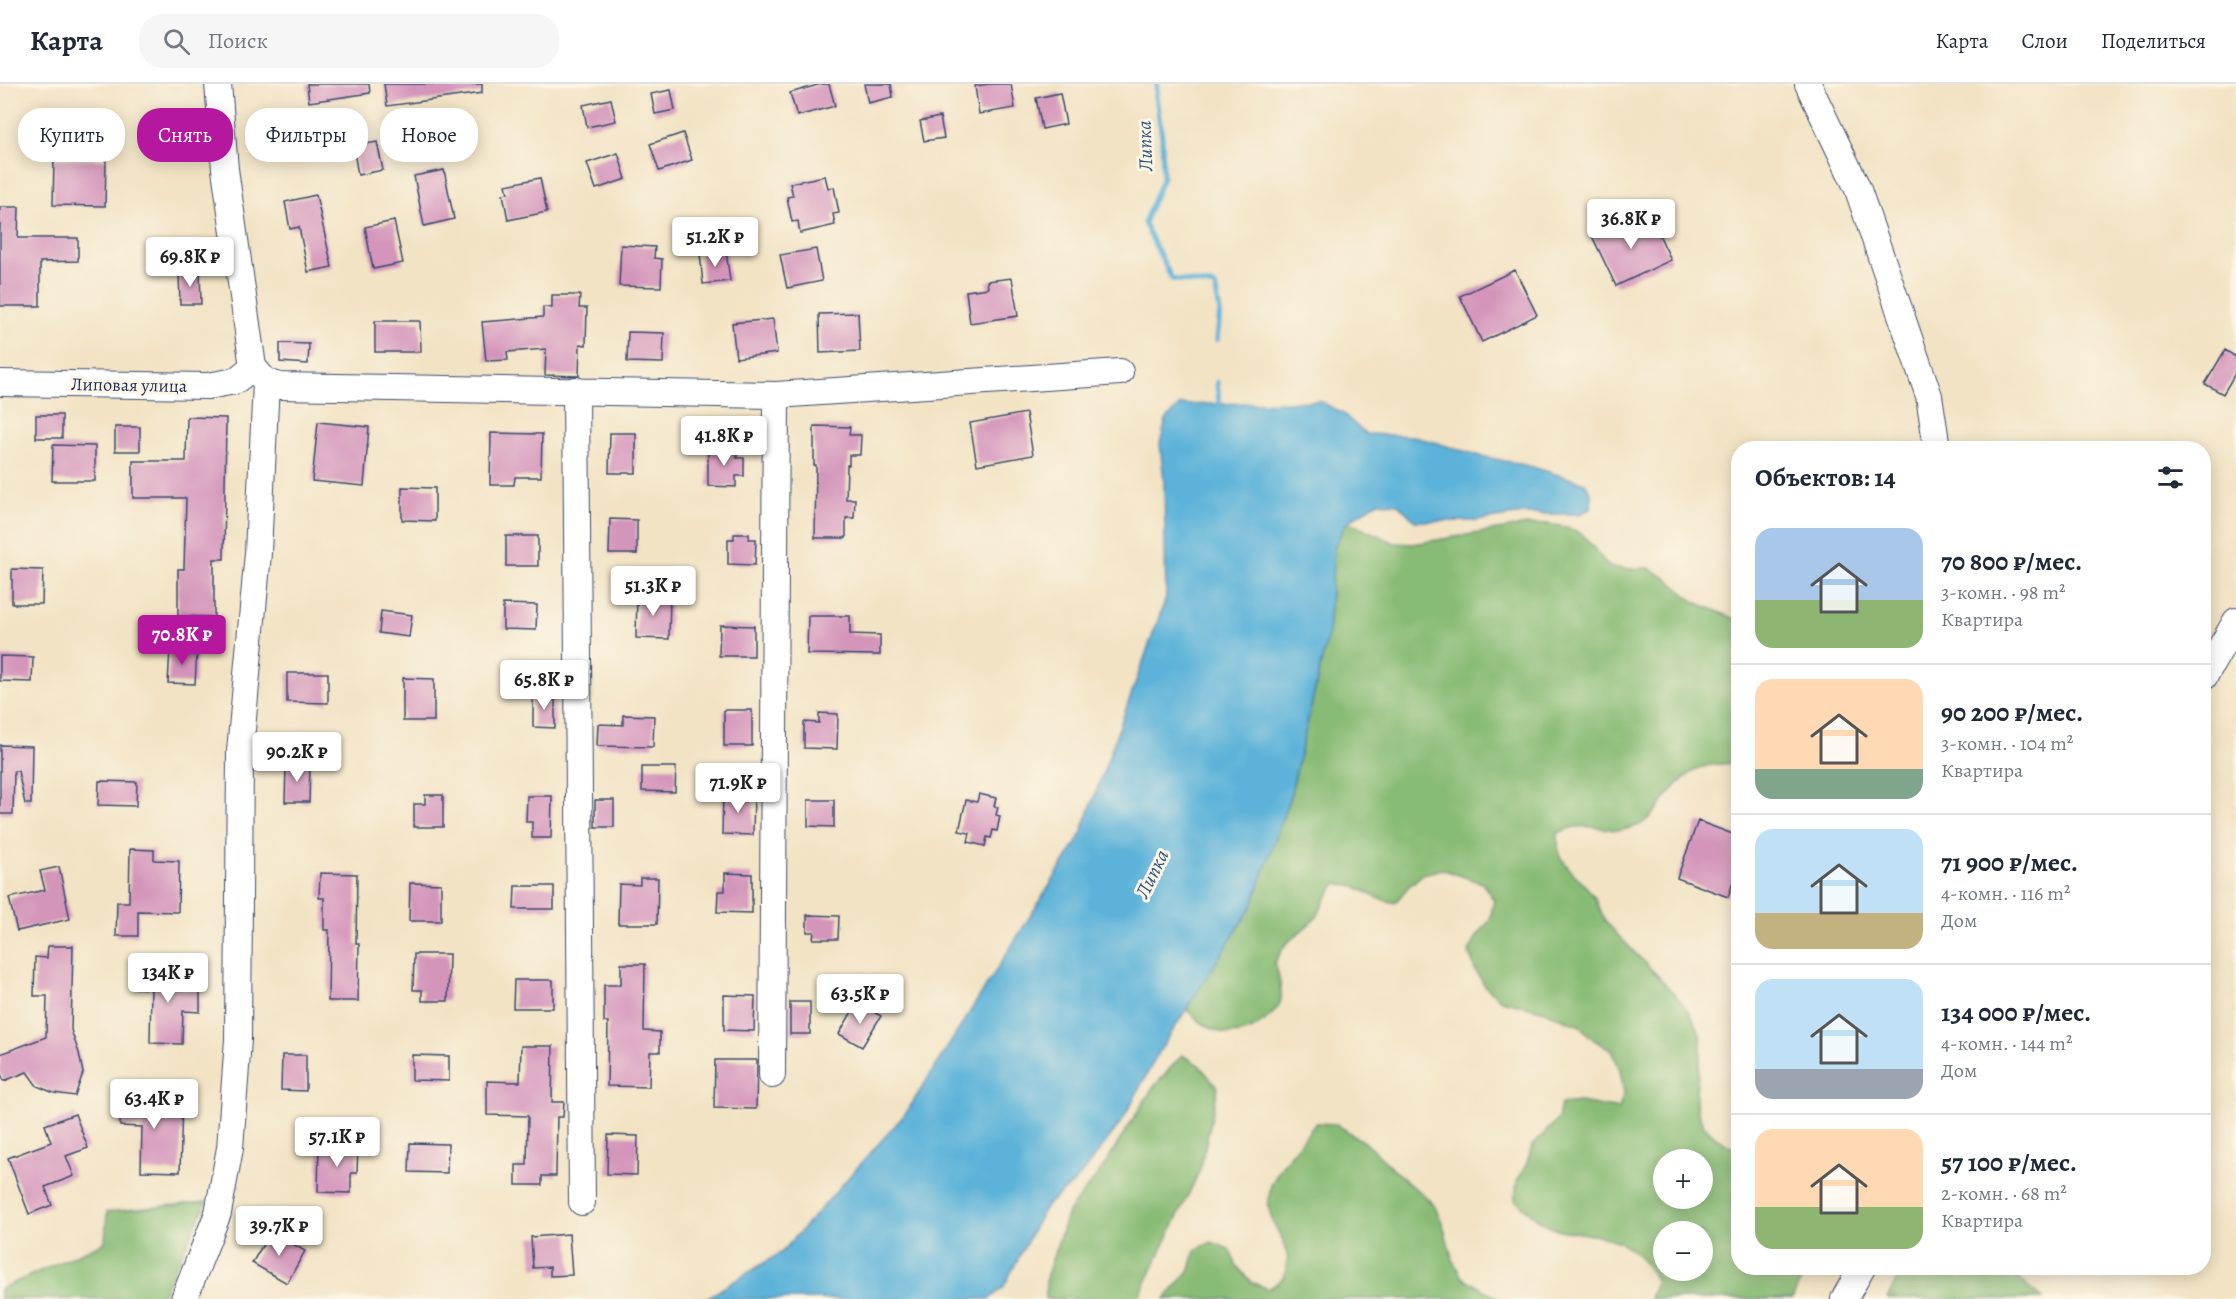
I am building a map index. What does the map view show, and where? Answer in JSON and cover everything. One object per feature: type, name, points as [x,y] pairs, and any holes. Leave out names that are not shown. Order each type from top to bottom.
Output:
[{"type":"street","points":[[184,1299],[218,1213],[230,1148],[238,1040],[240,752],[258,553],[260,375],[225,169],[218,84]]},
{"type":"street","points":[[1808,84],[1857,187],[1929,396],[1936,441]]},
{"type":"street","points":[[260,375],[280,386],[776,395],[1120,372]]},
{"type":"street","name":"Липовая улица","points":[[0,383],[208,386],[260,375]]},
{"type":"street","points":[[576,390],[582,1202]]},
{"type":"street","points":[[772,1075],[776,395]]},
{"type":"street","points":[[2211,665],[2236,621]]},
{"type":"street","points":[[1844,1299],[1858,1275]]},
{"type":"green space","points":[[1347,521],[1395,543],[1413,544],[1527,525],[1547,524],[1567,527],[1583,535],[1609,567],[1649,568],[1666,578],[1695,602],[1731,617],[1731,764],[1713,765],[1694,771],[1678,784],[1652,816],[1639,825],[1621,830],[1574,827],[1558,833],[1558,844],[1562,858],[1591,892],[1604,919],[1685,1006],[1700,1035],[1700,1060],[1696,1090],[1698,1113],[1708,1130],[1731,1147],[1731,1275],[1804,1275],[1792,1299],[1650,1299],[1656,1281],[1713,1281],[1713,1221],[1653,1221],[1653,1276],[1641,1258],[1626,1245],[1607,1238],[1552,1228],[1515,1200],[1517,1181],[1527,1163],[1532,1146],[1558,1119],[1561,1104],[1580,1102],[1619,1109],[1624,1092],[1620,1070],[1612,1050],[1594,1040],[1580,1026],[1542,1010],[1501,1000],[1485,986],[1475,970],[1469,951],[1490,920],[1494,900],[1482,883],[1442,869],[1423,874],[1395,903],[1377,898],[1359,888],[1337,883],[1317,917],[1285,945],[1275,962],[1281,999],[1277,1008],[1267,1019],[1243,1032],[1223,1033],[1204,1024],[1186,1009],[1252,906],[1291,793],[1328,634],[1334,547]]},
{"type":"green space","points":[[1182,1055],[1199,1065],[1218,1088],[1200,1170],[1138,1299],[1046,1299],[1046,1278],[1068,1212],[1104,1166],[1152,1089]]},
{"type":"green space","points":[[1316,1123],[1336,1124],[1367,1144],[1423,1194],[1435,1207],[1443,1225],[1453,1261],[1462,1277],[1499,1299],[1165,1299],[1190,1270],[1195,1250],[1212,1242],[1229,1249],[1237,1266],[1251,1282],[1269,1289],[1284,1277],[1288,1258],[1268,1205],[1271,1185],[1281,1167]]},
{"type":"green space","points":[[207,1202],[160,1299],[0,1299],[0,1289],[105,1242],[107,1212]]},
{"type":"green space","points":[[1899,1275],[2014,1275],[2043,1299],[1887,1299]]},
{"type":"water","points":[[1320,401],[1342,413],[1366,434],[1413,436],[1585,483],[1592,495],[1591,509],[1579,514],[1524,514],[1475,521],[1415,521],[1398,504],[1378,502],[1347,522],[1334,547],[1328,634],[1291,793],[1252,906],[1156,1057],[1122,1121],[1077,1180],[1045,1207],[1003,1288],[989,1299],[705,1299],[782,1252],[906,1113],[1079,839],[1166,598],[1164,481],[1160,444],[1166,420],[1180,405]]},
{"type":"building","points":[[307,84],[369,84],[370,93],[309,102]]},
{"type":"building","points":[[384,84],[482,84],[482,93],[387,106]]},
{"type":"building","points":[[829,84],[835,106],[797,116],[790,93]]},
{"type":"building","points":[[864,84],[891,84],[893,97],[868,103]]},
{"type":"building","points":[[1011,84],[1015,108],[979,114],[975,86]]},
{"type":"building","points":[[671,90],[675,110],[655,114],[651,94]]},
{"type":"building","points":[[1060,93],[1066,124],[1042,129],[1036,98]]},
{"type":"building","points":[[611,99],[616,121],[587,127],[583,105]]},
{"type":"building","points":[[940,117],[944,138],[924,141],[920,121]]},
{"type":"building","points":[[683,133],[692,160],[659,171],[650,144]]},
{"type":"building","points":[[377,142],[383,170],[358,175],[356,162],[368,162],[368,144]]},
{"type":"building","points":[[618,153],[626,179],[596,189],[587,163]]},
{"type":"building","points":[[54,162],[106,162],[105,206],[53,205]]},
{"type":"building","points":[[444,170],[454,219],[424,226],[414,176]]},
{"type":"building","points":[[825,176],[828,188],[834,187],[839,213],[833,214],[835,225],[800,233],[798,221],[792,222],[787,197],[793,196],[790,183]]},
{"type":"building","points":[[540,178],[547,212],[508,220],[503,194],[508,193],[506,185]]},
{"type":"building","points":[[316,195],[332,267],[308,272],[299,227],[290,229],[285,202]]},
{"type":"building","points":[[0,207],[19,207],[18,238],[78,238],[78,261],[40,262],[40,306],[0,306]]},
{"type":"building","points":[[1635,216],[1643,232],[1655,226],[1671,260],[1616,286],[1592,236]]},
{"type":"building","points":[[394,221],[403,263],[373,269],[365,227]]},
{"type":"building","points":[[621,245],[655,247],[654,258],[662,259],[661,287],[619,286]]},
{"type":"building","points":[[816,249],[822,281],[787,288],[780,255]]},
{"type":"building","points":[[726,251],[730,281],[703,284],[700,254]]},
{"type":"building","points":[[1515,270],[1537,315],[1482,342],[1460,296]]},
{"type":"building","points":[[179,272],[200,272],[201,304],[180,304]]},
{"type":"building","points":[[1012,278],[1018,316],[970,323],[966,291],[988,288],[987,281]]},
{"type":"building","points":[[552,295],[580,295],[579,308],[587,308],[586,345],[580,344],[579,376],[545,375],[546,349],[507,352],[508,360],[486,361],[482,322],[543,317],[543,307],[552,308]]},
{"type":"building","points":[[858,313],[860,351],[820,353],[819,314]]},
{"type":"building","points":[[773,319],[777,353],[736,358],[732,323]]},
{"type":"building","points":[[375,321],[420,321],[421,352],[375,352]]},
{"type":"building","points":[[628,332],[664,333],[663,363],[627,362]]},
{"type":"building","points":[[280,343],[309,344],[308,364],[280,362]]},
{"type":"building","points":[[2225,350],[2236,357],[2236,372],[2223,394],[2205,384]]},
{"type":"building","points":[[1026,413],[1033,455],[977,465],[970,423]]},
{"type":"building","points":[[36,415],[62,415],[62,438],[36,438]]},
{"type":"building","points":[[187,417],[226,418],[224,559],[214,559],[214,617],[178,616],[178,569],[184,569],[186,498],[133,498],[133,461],[186,461]]},
{"type":"building","points":[[318,422],[369,427],[364,486],[312,481]]},
{"type":"building","points":[[814,426],[850,427],[849,435],[861,435],[860,455],[849,455],[849,465],[847,465],[846,499],[855,499],[854,518],[846,518],[846,538],[815,538]]},
{"type":"building","points":[[115,427],[140,427],[140,451],[115,451]]},
{"type":"building","points":[[491,433],[542,434],[541,477],[515,477],[514,485],[490,485]]},
{"type":"building","points":[[610,433],[636,433],[636,473],[609,473]]},
{"type":"building","points":[[53,445],[95,446],[95,481],[52,481]]},
{"type":"building","points":[[708,448],[737,448],[737,458],[744,458],[744,476],[736,476],[736,487],[708,486]]},
{"type":"building","points":[[402,487],[435,488],[435,521],[402,520]]},
{"type":"building","points":[[610,519],[637,520],[637,554],[609,554]]},
{"type":"building","points":[[734,534],[749,534],[749,539],[756,539],[755,565],[728,564],[728,539],[734,539]]},
{"type":"building","points":[[506,536],[538,536],[538,566],[506,566]]},
{"type":"building","points":[[12,569],[43,570],[42,604],[12,604]]},
{"type":"building","points":[[637,595],[670,595],[669,639],[636,638]]},
{"type":"building","points":[[503,604],[537,605],[536,630],[503,629]]},
{"type":"building","points":[[381,611],[412,615],[409,637],[379,633]]},
{"type":"building","points":[[808,616],[850,616],[850,634],[880,635],[880,655],[807,654]]},
{"type":"building","points":[[720,625],[754,626],[754,656],[719,656]]},
{"type":"building","points":[[170,649],[197,650],[195,684],[168,683]]},
{"type":"building","points":[[0,656],[33,657],[32,682],[0,681]]},
{"type":"building","points":[[287,673],[328,673],[328,703],[287,702]]},
{"type":"building","points":[[403,678],[434,679],[434,721],[403,721]]},
{"type":"building","points":[[533,694],[555,694],[555,728],[533,727]]},
{"type":"building","points":[[724,710],[752,710],[752,746],[724,746]]},
{"type":"building","points":[[819,713],[838,714],[837,749],[804,748],[804,722],[819,723]]},
{"type":"building","points":[[623,715],[654,716],[653,747],[597,746],[598,724],[623,725]]},
{"type":"building","points":[[0,745],[32,746],[31,804],[25,804],[18,771],[14,771],[13,814],[0,814]]},
{"type":"building","points":[[286,764],[310,765],[309,802],[285,802]]},
{"type":"building","points":[[642,767],[676,767],[675,792],[642,791]]},
{"type":"building","points":[[99,781],[137,782],[136,806],[98,805]]},
{"type":"building","points":[[723,792],[754,793],[753,835],[722,834]]},
{"type":"building","points":[[979,794],[996,798],[994,806],[998,807],[996,815],[1000,816],[997,831],[993,830],[991,838],[987,837],[985,846],[968,842],[970,833],[959,831],[966,800],[977,802]]},
{"type":"building","points":[[425,795],[443,795],[443,827],[414,827],[414,804],[425,804]]},
{"type":"building","points":[[527,796],[552,796],[551,838],[532,838],[532,822],[526,822]]},
{"type":"building","points":[[595,800],[614,800],[614,827],[595,827]]},
{"type":"building","points":[[808,800],[834,800],[834,827],[808,826]]},
{"type":"building","points":[[1698,821],[1731,833],[1731,888],[1728,897],[1677,878]]},
{"type":"building","points":[[130,849],[154,850],[154,860],[179,861],[178,912],[138,911],[138,936],[116,936],[117,902],[129,902]]},
{"type":"building","points":[[59,867],[70,919],[17,931],[9,898],[45,890],[40,871]]},
{"type":"building","points":[[320,873],[357,874],[358,1001],[328,1001],[329,930],[324,930],[324,898],[319,898]]},
{"type":"building","points":[[725,873],[752,874],[752,913],[717,912],[718,891],[725,891]]},
{"type":"building","points":[[640,878],[658,878],[657,924],[618,924],[619,884],[640,885]]},
{"type":"building","points":[[410,883],[441,884],[441,921],[409,921]]},
{"type":"building","points":[[515,886],[554,886],[554,909],[514,909]]},
{"type":"building","points":[[807,915],[839,916],[838,939],[813,939],[814,932],[807,932]]},
{"type":"building","points":[[48,946],[73,946],[71,1030],[83,1073],[75,1096],[54,1093],[37,1086],[27,1072],[4,1081],[0,1072],[0,1054],[46,1037],[47,996],[34,996],[35,957],[47,958]]},
{"type":"building","points":[[414,954],[449,954],[448,1001],[422,1001],[422,990],[413,990]]},
{"type":"building","points":[[621,964],[645,964],[644,1031],[660,1032],[660,1052],[650,1052],[649,1087],[607,1086],[608,1022],[604,1022],[604,985],[621,985]]},
{"type":"building","points":[[136,971],[184,972],[183,990],[200,990],[200,1012],[183,1011],[182,1044],[150,1043],[151,989],[136,988]]},
{"type":"building","points":[[514,980],[553,980],[553,1008],[513,1008]]},
{"type":"building","points":[[724,995],[755,996],[754,1031],[724,1030]]},
{"type":"building","points":[[790,1002],[810,1002],[810,1034],[790,1034]]},
{"type":"building","points":[[857,1003],[881,1016],[862,1047],[839,1034]]},
{"type":"building","points":[[521,1046],[553,1046],[552,1102],[564,1102],[563,1117],[557,1117],[556,1176],[542,1176],[542,1185],[516,1185],[516,1165],[527,1165],[528,1116],[487,1115],[487,1081],[520,1082]]},
{"type":"building","points":[[282,1055],[306,1055],[306,1091],[281,1090]]},
{"type":"building","points":[[412,1055],[449,1056],[449,1081],[412,1080]]},
{"type":"building","points":[[715,1060],[757,1060],[756,1109],[714,1108]]},
{"type":"building","points":[[121,1090],[152,1090],[152,1104],[182,1104],[180,1172],[141,1171],[142,1127],[120,1126]]},
{"type":"building","points":[[75,1114],[88,1148],[66,1156],[74,1176],[45,1187],[52,1205],[29,1214],[8,1158],[51,1142],[45,1125]]},
{"type":"building","points":[[608,1135],[638,1136],[637,1175],[607,1174]]},
{"type":"building","points":[[410,1143],[448,1144],[447,1173],[409,1172]]},
{"type":"building","points":[[319,1144],[358,1145],[357,1173],[351,1173],[351,1193],[318,1192]]},
{"type":"building","points":[[271,1231],[305,1251],[287,1283],[252,1263]]},
{"type":"building","points":[[569,1234],[572,1275],[550,1276],[550,1267],[533,1268],[531,1237]]},
{"type":"waterway","name":"Липка","points":[[1157,84],[1163,177],[1144,223],[1172,279],[1215,286],[1220,311],[1217,340]]},
{"type":"waterway","name":"Липка","points":[[1217,382],[1220,410]]}]
